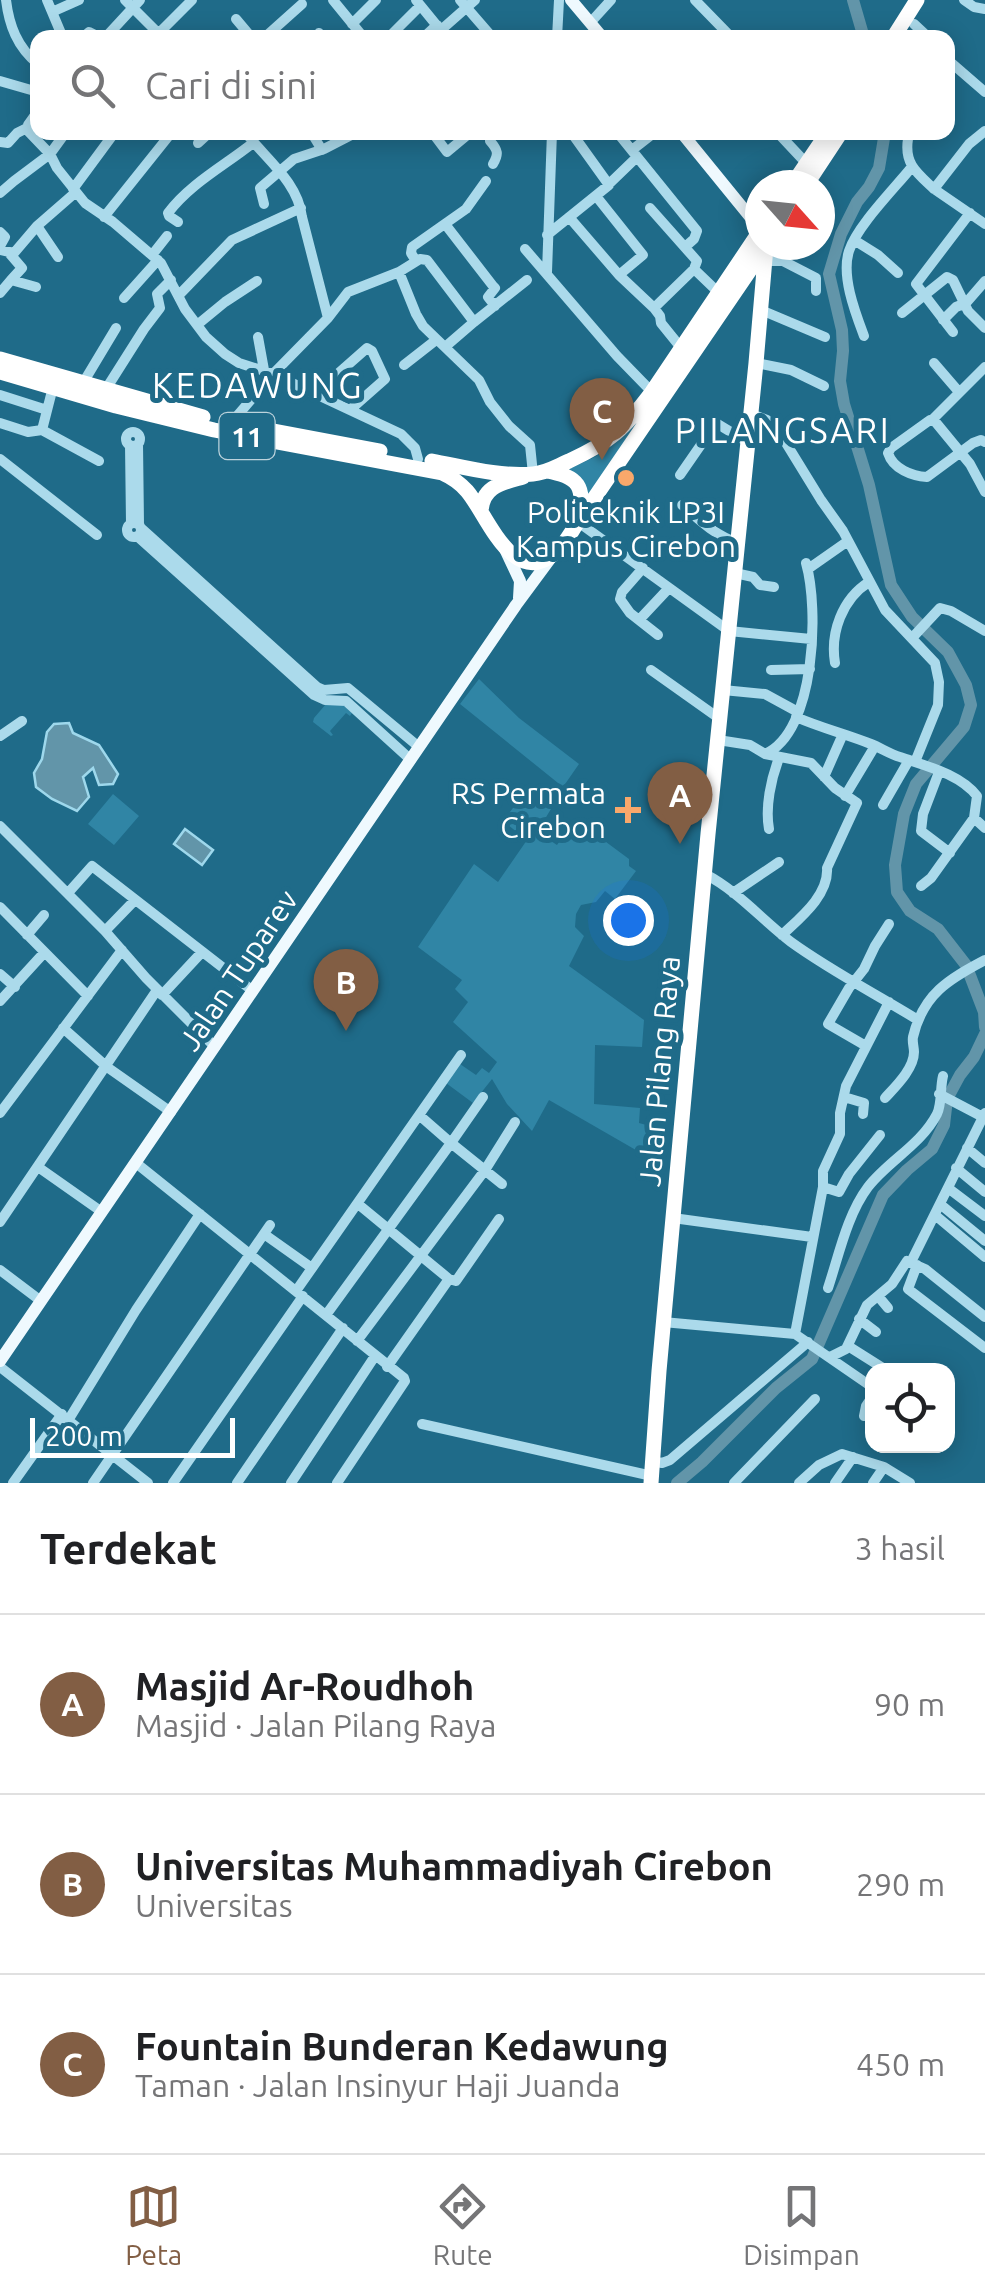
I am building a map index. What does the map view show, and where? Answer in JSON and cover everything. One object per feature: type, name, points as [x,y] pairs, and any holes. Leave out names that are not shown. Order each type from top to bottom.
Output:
[{"type":"highway","points":[[897,30],[918,0]]},
{"type":"highway","points":[[909,30],[929,0]]},
{"type":"highway","points":[[803,170],[829,140]]},
{"type":"highway","points":[[814,170],[831,140]]},
{"type":"highway","name":"11","points":[[357,452],[491,472],[537,473],[598,448],[632,417],[749,260]]},
{"type":"highway","points":[[504,547],[515,558],[528,562],[554,554],[751,260]]},
{"type":"highway","name":"Jalan Pilang Raya","points":[[652,1473],[705,874],[762,310],[760,260]]},
{"type":"highway","name":"11","points":[[1,372],[83,383],[221,425]]},
{"type":"highway","name":"11","points":[[1,372],[134,411],[357,452],[449,476],[467,491],[504,547]]},
{"type":"highway","points":[[481,512],[491,488],[537,473],[570,477],[577,483],[582,496],[578,522]]},
{"type":"main road","points":[[571,0],[596,30]]},
{"type":"main road","points":[[686,140],[745,225]]},
{"type":"main road","points":[[504,547],[520,581],[516,605]]},
{"type":"main road","name":"Jalan Tuparev","points":[[0,1364],[253,991],[411,741],[554,554]]},
{"type":"street","points":[[6,0],[8,19],[17,40],[30,55]]},
{"type":"street","points":[[47,0],[60,30]]},
{"type":"street","points":[[52,12],[78,0]]},
{"type":"street","points":[[166,30],[192,0]]},
{"type":"street","points":[[333,0],[357,30]]},
{"type":"street","points":[[352,24],[376,0]]},
{"type":"street","points":[[557,30],[559,0]]},
{"type":"street","points":[[590,23],[611,0]]},
{"type":"street","points":[[696,0],[724,30]]},
{"type":"street","points":[[964,0],[985,9]]},
{"type":"street","points":[[110,30],[133,2],[156,30]]},
{"type":"street","points":[[395,30],[418,3],[441,30]]},
{"type":"street","points":[[443,30],[467,3],[487,30]]},
{"type":"street","points":[[273,30],[302,4]]},
{"type":"street","points":[[236,19],[245,30]]},
{"type":"street","points":[[955,66],[985,92]]},
{"type":"street","points":[[0,81],[30,90]]},
{"type":"street","points":[[2,146],[30,123]]},
{"type":"street","points":[[27,128],[30,131]]},
{"type":"street","points":[[934,189],[969,144],[985,131]]},
{"type":"street","points":[[38,140],[85,204],[155,257],[184,309],[225,354],[401,434],[415,448],[418,459]]},
{"type":"street","points":[[0,193],[50,154],[60,140]]},
{"type":"street","points":[[4,250],[18,248],[74,191],[109,140]]},
{"type":"street","points":[[104,217],[166,140]]},
{"type":"street","points":[[198,143],[201,140]]},
{"type":"street","points":[[178,222],[168,214],[183,195],[248,140]]},
{"type":"street","points":[[252,140],[280,170],[300,200],[328,318]]},
{"type":"street","points":[[316,140],[322,150]]},
{"type":"street","points":[[264,204],[260,188],[280,170],[304,154],[341,140]]},
{"type":"street","points":[[438,140],[446,152],[462,140]]},
{"type":"street","points":[[492,140],[498,153],[493,164]]},
{"type":"street","points":[[547,274],[552,140]]},
{"type":"street","points":[[577,140],[609,184]]},
{"type":"street","points":[[623,140],[697,232],[685,247]]},
{"type":"street","points":[[547,235],[609,184],[647,140]]},
{"type":"street","points":[[784,140],[807,164]]},
{"type":"street","points":[[908,140],[907,160],[911,168],[985,224]]},
{"type":"street","points":[[864,336],[857,317],[848,256],[854,240],[911,168]]},
{"type":"street","points":[[416,261],[412,247],[474,201],[486,181]]},
{"type":"street","points":[[596,196],[643,255],[619,275]]},
{"type":"street","points":[[178,296],[232,240],[301,208]]},
{"type":"street","points":[[650,208],[697,261],[694,269],[654,308]]},
{"type":"street","points":[[953,332],[916,285],[970,213]]},
{"type":"street","points":[[569,217],[619,275],[654,308],[682,349]]},
{"type":"street","points":[[445,224],[494,286],[488,297],[495,306]]},
{"type":"street","points":[[36,226],[58,257]]},
{"type":"street","points":[[0,294],[22,268],[4,250],[1,232]]},
{"type":"street","points":[[124,298],[167,236]]},
{"type":"street","points":[[854,240],[898,273]]},
{"type":"street","points":[[525,249],[652,392]]},
{"type":"street","points":[[221,425],[328,318],[348,292],[416,261],[424,259],[432,265],[474,322]]},
{"type":"street","points":[[781,260],[816,278],[816,291]]},
{"type":"street","points":[[694,269],[720,294]]},
{"type":"street","points":[[399,272],[416,314],[440,344],[479,380],[509,426],[530,444],[537,473]]},
{"type":"street","points":[[902,313],[944,278],[950,278],[964,305],[985,328]]},
{"type":"street","points":[[11,280],[36,287]]},
{"type":"street","points":[[106,389],[160,308],[157,294],[171,280]]},
{"type":"street","points":[[404,365],[474,322],[527,280]]},
{"type":"street","points":[[197,325],[257,281]]},
{"type":"street","points":[[944,320],[985,281]]},
{"type":"street","points":[[762,310],[825,337]]},
{"type":"street","points":[[83,383],[116,328]]},
{"type":"street","points":[[258,337],[267,376]]},
{"type":"street","points":[[316,393],[367,348],[385,379],[351,409]]},
{"type":"street","points":[[934,363],[958,392]]},
{"type":"street","points":[[756,364],[791,370],[824,386]]},
{"type":"street","points":[[985,367],[933,419],[961,453],[985,492]]},
{"type":"street","points":[[42,430],[53,387]]},
{"type":"street","points":[[0,395],[47,410]]},
{"type":"street","points":[[134,411],[137,528],[319,698],[346,701],[403,753]]},
{"type":"street","points":[[751,414],[778,430],[885,610],[916,634],[935,663],[938,705],[923,766],[921,831],[950,852]]},
{"type":"street","points":[[930,420],[891,448],[890,460],[902,470],[927,477],[973,443],[985,442]]},
{"type":"street","points":[[0,423],[28,432],[42,430],[99,461]]},
{"type":"street","points":[[680,475],[716,423],[748,443]]},
{"type":"street","points":[[0,459],[97,535]]},
{"type":"street","points":[[682,506],[738,543]]},
{"type":"street","points":[[578,522],[729,630],[811,639]]},
{"type":"street","points":[[766,754],[786,737],[810,670],[812,600],[807,566],[848,542]]},
{"type":"street","points":[[642,568],[620,597],[622,604],[658,635]]},
{"type":"street","points":[[735,573],[753,576],[760,585],[774,586]]},
{"type":"street","points":[[836,663],[834,638],[838,623],[849,601],[869,582]]},
{"type":"street","points":[[639,620],[669,588]]},
{"type":"street","points":[[916,634],[940,608],[985,631]]},
{"type":"street","points":[[268,648],[320,689],[348,688],[411,741]]},
{"type":"street","points":[[651,670],[720,718]]},
{"type":"street","points":[[771,670],[810,670]]},
{"type":"street","points":[[723,690],[776,698],[820,728],[952,775],[977,796],[974,818],[921,886]]},
{"type":"street","points":[[0,736],[22,721]]},
{"type":"street","points":[[824,777],[842,734]]},
{"type":"street","points":[[718,740],[811,763],[857,805],[827,868],[827,878],[810,908],[782,934]]},
{"type":"street","points":[[845,796],[875,746]]},
{"type":"street","points":[[769,829],[772,777],[779,758]]},
{"type":"street","points":[[883,806],[923,766]]},
{"type":"street","points":[[974,818],[985,828]]},
{"type":"street","points":[[2,834],[68,893],[215,1047]]},
{"type":"street","points":[[733,892],[779,862]]},
{"type":"street","points":[[68,893],[92,866],[253,991]]},
{"type":"street","points":[[705,874],[813,957],[918,1020]]},
{"type":"street","points":[[105,931],[134,900]]},
{"type":"street","points":[[0,908],[88,996]]},
{"type":"street","points":[[27,935],[44,915]]},
{"type":"street","points":[[866,1046],[828,1024],[864,970],[888,924]]},
{"type":"street","points":[[0,1112],[122,950]]},
{"type":"street","points":[[0,1222],[160,993],[202,952]]},
{"type":"street","points":[[0,1001],[44,954]]},
{"type":"street","points":[[885,1098],[911,1061],[911,1042],[918,1020],[934,994],[983,961]]},
{"type":"street","points":[[0,974],[15,986]]},
{"type":"street","points":[[795,1334],[823,1171],[840,1134],[846,1086],[890,1002]]},
{"type":"street","points":[[62,1028],[170,1112]]},
{"type":"street","points":[[173,1483],[300,1293],[312,1268],[461,1055]]},
{"type":"street","points":[[828,1288],[864,1195],[936,1116],[942,1076]]},
{"type":"street","points":[[829,1356],[841,1354],[867,1305],[912,1263],[982,1120],[940,1095]]},
{"type":"street","points":[[326,1315],[483,1097]]},
{"type":"street","points":[[844,1097],[864,1103],[863,1114]]},
{"type":"street","points":[[419,1115],[502,1184]]},
{"type":"street","points":[[357,1341],[485,1170],[515,1122]]},
{"type":"street","points":[[823,1187],[839,1192],[880,1135]]},
{"type":"street","points":[[967,1148],[985,1163]]},
{"type":"street","points":[[136,1163],[405,1381],[338,1483]]},
{"type":"street","points":[[38,1167],[102,1212]]},
{"type":"street","points":[[956,1168],[985,1192]]},
{"type":"street","points":[[948,1188],[985,1216]]},
{"type":"street","points":[[358,1204],[456,1281],[499,1219]]},
{"type":"street","points":[[937,1210],[985,1241]]},
{"type":"street","points":[[937,1210],[985,1257]]},
{"type":"street","points":[[13,1483],[65,1417],[200,1214]]},
{"type":"street","points":[[673,1218],[812,1237]]},
{"type":"street","points":[[93,1483],[267,1230],[312,1268]]},
{"type":"street","points":[[912,1263],[985,1318]]},
{"type":"street","points":[[912,1263],[909,1289],[985,1348]]},
{"type":"street","points":[[0,1270],[41,1301]]},
{"type":"street","points":[[388,1367],[449,1279]]},
{"type":"street","points":[[878,1296],[888,1308]]},
{"type":"street","points":[[859,1319],[876,1332]]},
{"type":"street","points":[[664,1322],[795,1334],[865,1382]]},
{"type":"street","points":[[237,1483],[343,1328]]},
{"type":"street","points":[[422,1424],[652,1473],[809,1343]]},
{"type":"street","points":[[848,1346],[875,1363]]},
{"type":"street","points":[[291,1483],[375,1356]]},
{"type":"street","points":[[0,1364],[148,1483]]},
{"type":"street","points":[[734,1483],[815,1399]]},
{"type":"street","points":[[864,1416],[865,1408]]},
{"type":"street","points":[[799,1483],[842,1454],[884,1467],[910,1483]]},
{"type":"street","points":[[835,1483],[852,1457]]},
{"type":"street","points":[[872,1483],[884,1467]]},
{"type":"shaded area","points":[[645,414],[586,501],[578,477],[568,468],[610,447]]},
{"type":"shaded area","points":[[479,679],[519,718],[579,764],[563,787],[460,704]]},
{"type":"shaded area","points":[[326,704],[342,704],[352,713],[346,713],[330,731],[331,736],[313,722]]},
{"type":"shaded area","points":[[69,723],[73,733],[99,745],[118,774],[113,784],[99,785],[93,768],[83,777],[89,797],[77,811],[36,787],[34,773],[42,759],[47,732],[54,724]]},
{"type":"shaded area","points":[[529,787],[554,804],[537,832],[557,845],[575,819],[629,859],[629,866],[636,871],[615,899],[605,891],[596,902],[581,905],[575,927],[584,936],[569,966],[644,1020],[642,1047],[595,1045],[594,1104],[640,1108],[639,1123],[650,1126],[648,1157],[549,1100],[532,1131],[507,1104],[492,1079],[473,1103],[446,1083],[460,1064],[476,1075],[482,1068],[489,1073],[497,1062],[453,1022],[468,1002],[455,989],[462,980],[418,947],[474,864],[498,882],[527,840],[503,821]]},
{"type":"shaded area","points":[[113,794],[139,816],[114,845],[88,824]]},
{"type":"shaded area","points":[[185,829],[213,850],[202,865],[174,844]]},
{"type":"waterway","points":[[853,0],[862,30]]},
{"type":"waterway","points":[[884,140],[879,168],[841,234],[829,274],[842,330],[840,381],[891,585],[912,617],[948,652],[966,685],[971,705],[964,727],[916,784],[904,814],[895,865],[897,892],[910,911],[938,929],[966,965],[984,1012],[985,1027]]},
{"type":"waterway","points":[[677,1483],[812,1359],[883,1195],[932,1149],[944,1125],[947,1099],[985,1034]]},
{"type":"place","name":"Fountain Bunderan Kedawung","points":[[602,460]]},
{"type":"place","name":"Politeknik LP3I Kampus Cirebon","points":[[626,478]]},
{"type":"place","name":"RS Permata Cirebon","points":[[628,810]]},
{"type":"place","name":"Masjid Ar-Roudhoh","points":[[680,844]]},
{"type":"place","name":"Universitas Muhammadiyah Cirebon","points":[[346,1031]]},
{"type":"district","name":"KEDAWUNG","points":[[258,385]]},
{"type":"district","name":"PILANGSARI","points":[[783,430]]}]
